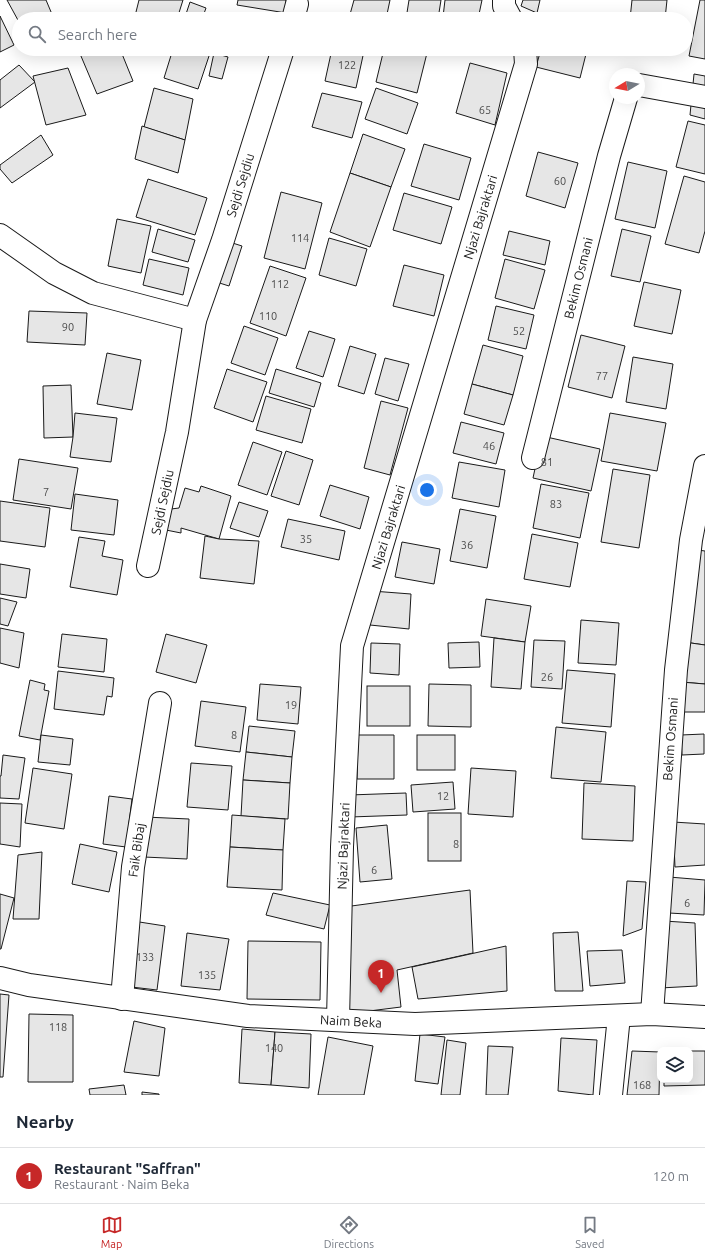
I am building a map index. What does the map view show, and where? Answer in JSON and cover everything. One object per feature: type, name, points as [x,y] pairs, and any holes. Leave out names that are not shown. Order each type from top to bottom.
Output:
[{"type":"street","points":[[504,0],[504,6],[507,12]]},
{"type":"street","name":"Sejdi Sejdiu","points":[[148,566],[177,432],[195,320],[223,240],[281,56]]},
{"type":"street","name":"Njazi Bajraktari","points":[[338,1020],[342,847],[352,646],[526,64],[525,56]]},
{"type":"street","points":[[645,87],[705,98]]},
{"type":"street","name":"Bekim Osmani","points":[[533,458],[609,156],[624,104]]},
{"type":"street","points":[[0,234],[54,273],[93,293],[195,320]]},
{"type":"street","name":"Bekim Osmani","points":[[652,1014],[676,670],[691,540],[705,466]]},
{"type":"street","name":"Faik Bibaj","points":[[122,999],[133,867],[160,702]]},
{"type":"street","name":"Naim Beka","points":[[0,978],[29,985],[248,1016],[415,1024],[652,1014],[705,1017]]},
{"type":"street","points":[[611,1095],[619,1016]]},
{"type":"building","points":[[7,0],[46,0],[51,12],[14,12]]},
{"type":"building","points":[[139,0],[183,0],[179,12],[136,12]]},
{"type":"building","points":[[238,0],[286,0],[286,12],[280,12],[237,5]]},
{"type":"building","points":[[354,0],[390,0],[387,12],[351,12]]},
{"type":"building","points":[[409,0],[441,0],[439,12],[407,12]]},
{"type":"building","points":[[445,0],[482,0],[479,12],[444,12]]},
{"type":"building","points":[[523,0],[540,0],[537,12],[521,6]]},
{"type":"building","points":[[632,0],[667,0],[666,12],[631,12]]},
{"type":"building","points":[[700,0],[705,0],[705,59],[689,56],[693,56],[693,36]]},
{"type":"building","points":[[190,2],[206,8],[205,12],[187,12]]},
{"type":"building","points":[[0,16],[12,41],[12,46],[0,52]]},
{"type":"building","points":[[81,56],[123,56],[133,81],[97,94]]},
{"type":"building","points":[[171,56],[209,56],[198,89],[164,78]]},
{"type":"building","points":[[213,56],[228,57],[222,79],[209,76]]},
{"type":"building","points":[[330,56],[363,56],[356,88],[325,81]]},
{"type":"building","points":[[382,56],[426,56],[417,93],[376,82]]},
{"type":"building","points":[[539,56],[586,56],[580,78],[536,67]]},
{"type":"building","points":[[470,63],[507,73],[495,125],[456,113]]},
{"type":"building","points":[[19,65],[35,82],[0,108],[0,80]]},
{"type":"building","points":[[68,68],[86,115],[46,125],[33,76]]},
{"type":"building","points":[[694,74],[705,76],[705,119],[690,115]]},
{"type":"building","points":[[154,88],[193,99],[185,140],[144,127]]},
{"type":"building","points":[[376,88],[418,103],[407,134],[365,119]]},
{"type":"building","points":[[322,93],[362,102],[352,138],[312,127]]},
{"type":"building","points":[[688,121],[705,125],[705,174],[676,167]]},
{"type":"building","points":[[142,126],[185,140],[178,173],[135,159]]},
{"type":"building","points":[[363,134],[405,149],[391,187],[350,173]]},
{"type":"building","points":[[41,135],[53,155],[12,183],[0,169],[0,165]]},
{"type":"building","points":[[424,144],[471,158],[459,200],[411,186]]},
{"type":"building","points":[[538,152],[578,163],[565,208],[526,196]]},
{"type":"building","points":[[628,162],[667,171],[655,228],[615,219]]},
{"type":"building","points":[[350,173],[391,187],[370,247],[330,232]]},
{"type":"building","points":[[684,176],[705,182],[705,231],[699,253],[665,244]]},
{"type":"building","points":[[148,179],[207,198],[195,235],[136,217]]},
{"type":"building","points":[[281,192],[322,203],[305,269],[264,258]]},
{"type":"building","points":[[404,193],[452,207],[441,244],[393,230]]},
{"type":"building","points":[[117,219],[151,226],[141,273],[108,266]]},
{"type":"building","points":[[158,229],[195,240],[188,262],[152,252]]},
{"type":"building","points":[[622,229],[651,236],[640,282],[611,276]]},
{"type":"building","points":[[509,231],[550,241],[545,265],[503,255]]},
{"type":"building","points":[[329,238],[367,249],[356,286],[319,275]]},
{"type":"building","points":[[223,240],[242,246],[229,286],[210,280]]},
{"type":"building","points":[[149,259],[189,268],[183,295],[143,285]]},
{"type":"building","points":[[505,259],[545,270],[534,309],[495,298]]},
{"type":"building","points":[[404,265],[444,275],[434,316],[393,306]]},
{"type":"building","points":[[270,266],[306,278],[286,336],[250,323]]},
{"type":"building","points":[[644,282],[681,290],[672,334],[634,326]]},
{"type":"building","points":[[496,306],[534,315],[526,349],[488,340]]},
{"type":"building","points":[[29,311],[87,313],[85,345],[27,342]]},
{"type":"building","points":[[244,326],[278,338],[265,375],[231,363]]},
{"type":"building","points":[[309,331],[335,339],[323,377],[296,368]]},
{"type":"building","points":[[581,335],[625,346],[612,398],[568,387]]},
{"type":"building","points":[[483,345],[523,356],[513,395],[472,384]]},
{"type":"building","points":[[350,346],[376,354],[364,394],[338,386]]},
{"type":"building","points":[[107,353],[141,360],[132,410],[97,404]]},
{"type":"building","points":[[633,357],[673,364],[666,409],[626,402]]},
{"type":"building","points":[[385,358],[409,364],[398,401],[375,394]]},
{"type":"building","points":[[227,369],[267,382],[253,422],[214,408]]},
{"type":"building","points":[[276,369],[321,383],[314,407],[269,393]]},
{"type":"building","points":[[472,384],[513,395],[504,425],[464,414]]},
{"type":"building","points":[[71,385],[73,437],[44,438],[43,386]]},
{"type":"building","points":[[266,396],[311,409],[302,443],[256,430]]},
{"type":"building","points":[[381,401],[408,408],[390,475],[364,468]]},
{"type":"building","points":[[75,413],[117,418],[111,462],[70,457]]},
{"type":"building","points":[[610,413],[666,423],[657,471],[601,461]]},
{"type":"building","points":[[461,422],[504,433],[496,464],[453,453]]},
{"type":"building","points":[[542,436],[600,449],[591,491],[533,478]]},
{"type":"building","points":[[253,442],[282,452],[267,495],[238,485]]},
{"type":"building","points":[[286,451],[313,460],[299,505],[271,496]]},
{"type":"building","points":[[19,459],[78,468],[71,509],[13,500]]},
{"type":"building","points":[[459,462],[505,470],[499,507],[452,498]]},
{"type":"building","points":[[613,469],[650,475],[639,548],[601,542]]},
{"type":"building","points":[[541,484],[589,493],[580,538],[533,528]]},
{"type":"building","points":[[330,485],[369,497],[360,529],[320,516]]},
{"type":"building","points":[[201,486],[231,496],[219,539],[181,528],[181,533],[166,530],[171,509],[179,508],[185,488],[199,492]]},
{"type":"building","points":[[75,494],[118,500],[114,535],[71,530]]},
{"type":"building","points":[[0,501],[50,508],[45,547],[0,541]]},
{"type":"building","points":[[239,502],[268,511],[259,537],[230,528]]},
{"type":"building","points":[[460,509],[496,516],[487,568],[450,561]]},
{"type":"building","points":[[288,519],[345,531],[339,560],[281,547]]},
{"type":"building","points":[[532,534],[578,543],[570,587],[524,579]]},
{"type":"building","points":[[205,536],[219,539],[259,541],[254,584],[200,578]]},
{"type":"building","points":[[79,537],[105,541],[102,556],[123,560],[117,595],[70,587]]},
{"type":"building","points":[[402,542],[440,549],[434,584],[395,577]]},
{"type":"building","points":[[698,550],[705,551],[705,645],[684,642]]},
{"type":"building","points":[[0,564],[30,569],[26,598],[0,594]]},
{"type":"building","points":[[372,591],[411,594],[409,629],[370,625]]},
{"type":"building","points":[[0,598],[17,602],[8,626],[0,624]]},
{"type":"building","points":[[486,599],[531,606],[525,642],[481,636]]},
{"type":"building","points":[[581,620],[619,623],[616,665],[578,663]]},
{"type":"building","points":[[0,628],[24,633],[19,668],[0,663]]},
{"type":"building","points":[[62,634],[107,639],[104,672],[58,667]]},
{"type":"building","points":[[166,634],[207,645],[196,683],[156,672]]},
{"type":"building","points":[[494,638],[525,642],[521,689],[491,687]]},
{"type":"building","points":[[534,640],[565,641],[562,689],[531,687]]},
{"type":"building","points":[[479,642],[480,667],[449,668],[448,643]]},
{"type":"building","points":[[684,642],[705,645],[705,684],[681,682]]},
{"type":"building","points":[[371,643],[400,644],[399,675],[370,673]]},
{"type":"building","points":[[567,670],[615,674],[611,727],[562,723]]},
{"type":"building","points":[[58,671],[114,678],[112,697],[107,696],[104,715],[54,709]]},
{"type":"building","points":[[30,680],[45,684],[44,690],[49,691],[40,740],[19,736]]},
{"type":"building","points":[[681,682],[705,684],[705,712],[675,712]]},
{"type":"building","points":[[260,684],[301,687],[298,724],[257,720]]},
{"type":"building","points":[[429,684],[471,685],[471,727],[428,726]]},
{"type":"building","points":[[367,686],[410,686],[410,726],[367,726]]},
{"type":"building","points":[[201,701],[246,707],[240,752],[195,746]]},
{"type":"building","points":[[249,726],[295,731],[292,757],[246,752]]},
{"type":"building","points":[[556,727],[606,732],[601,782],[551,778]]},
{"type":"building","points":[[704,734],[704,754],[682,755],[681,735]]},
{"type":"building","points":[[41,735],[73,739],[70,765],[38,762]]},
{"type":"building","points":[[358,735],[394,735],[394,779],[357,779]]},
{"type":"building","points":[[417,735],[455,735],[455,770],[417,770]]},
{"type":"building","points":[[246,752],[292,757],[290,783],[243,780]]},
{"type":"building","points":[[3,755],[25,758],[19,799],[0,798],[0,776]]},
{"type":"building","points":[[191,763],[232,766],[228,810],[187,807]]},
{"type":"building","points":[[33,768],[72,774],[64,829],[25,823]]},
{"type":"building","points":[[471,768],[516,771],[513,817],[468,814]]},
{"type":"building","points":[[243,780],[290,783],[288,819],[241,816]]},
{"type":"building","points":[[453,782],[455,809],[413,812],[411,785]]},
{"type":"building","points":[[584,783],[635,786],[633,841],[582,839]]},
{"type":"building","points":[[406,793],[407,815],[350,817],[349,795]]},
{"type":"building","points":[[109,796],[132,799],[126,847],[103,844]]},
{"type":"building","points":[[0,803],[22,804],[20,847],[0,844]]},
{"type":"building","points":[[428,813],[461,813],[461,861],[428,861]]},
{"type":"building","points":[[232,815],[285,819],[283,850],[230,847]]},
{"type":"building","points":[[145,817],[189,819],[187,859],[144,857]]},
{"type":"building","points":[[673,822],[705,824],[705,865],[675,867]]},
{"type":"building","points":[[387,825],[392,879],[360,882],[356,828]]},
{"type":"building","points":[[80,844],[117,852],[109,892],[72,884]]},
{"type":"building","points":[[230,847],[283,850],[282,890],[227,887]]},
{"type":"building","points":[[42,852],[39,919],[13,919],[18,855]]},
{"type":"building","points":[[669,877],[705,880],[704,915],[669,913]]},
{"type":"building","points":[[627,881],[646,882],[642,929],[623,936]]},
{"type":"building","points":[[470,890],[473,953],[397,970],[401,1007],[345,1014],[344,907]]},
{"type":"building","points":[[273,893],[330,905],[324,929],[266,915]]},
{"type":"building","points":[[0,894],[14,898],[1,949],[0,949]]},
{"type":"building","points":[[133,921],[165,926],[157,990],[123,986]]},
{"type":"building","points":[[664,921],[695,923],[697,986],[660,988]]},
{"type":"building","points":[[578,932],[583,991],[555,991],[553,933]]},
{"type":"building","points":[[187,933],[229,939],[220,990],[181,986]]},
{"type":"building","points":[[248,941],[321,942],[320,1000],[247,999]]},
{"type":"building","points":[[506,946],[507,991],[418,999],[412,967]]},
{"type":"building","points":[[622,950],[625,983],[590,986],[587,951]]},
{"type":"building","points":[[0,994],[9,995],[3,1077],[0,1077]]},
{"type":"building","points":[[29,1014],[73,1015],[73,1082],[28,1082]]},
{"type":"building","points":[[134,1021],[165,1028],[159,1076],[124,1072]]},
{"type":"building","points":[[242,1029],[275,1032],[271,1085],[239,1083]]},
{"type":"building","points":[[275,1032],[311,1034],[309,1088],[271,1085]]},
{"type":"building","points":[[420,1034],[445,1037],[438,1084],[415,1081]]},
{"type":"building","points":[[328,1037],[373,1046],[364,1095],[318,1095]]},
{"type":"building","points":[[561,1038],[597,1040],[593,1095],[558,1091]]},
{"type":"building","points":[[447,1040],[466,1043],[460,1095],[441,1095]]},
{"type":"building","points":[[488,1046],[513,1047],[508,1095],[486,1095]]},
{"type":"building","points":[[632,1051],[657,1052],[657,1083],[659,1083],[659,1095],[627,1095]]},
{"type":"building","points":[[693,1051],[705,1051],[705,1085],[664,1086],[664,1083],[693,1083]]},
{"type":"building","points":[[124,1085],[126,1095],[90,1095],[89,1089]]},
{"type":"building","points":[[142,1092],[159,1094],[159,1095],[142,1095]]},
{"type":"place","name":"Restaurant \"Saffran\"","points":[[381,993]]}]
